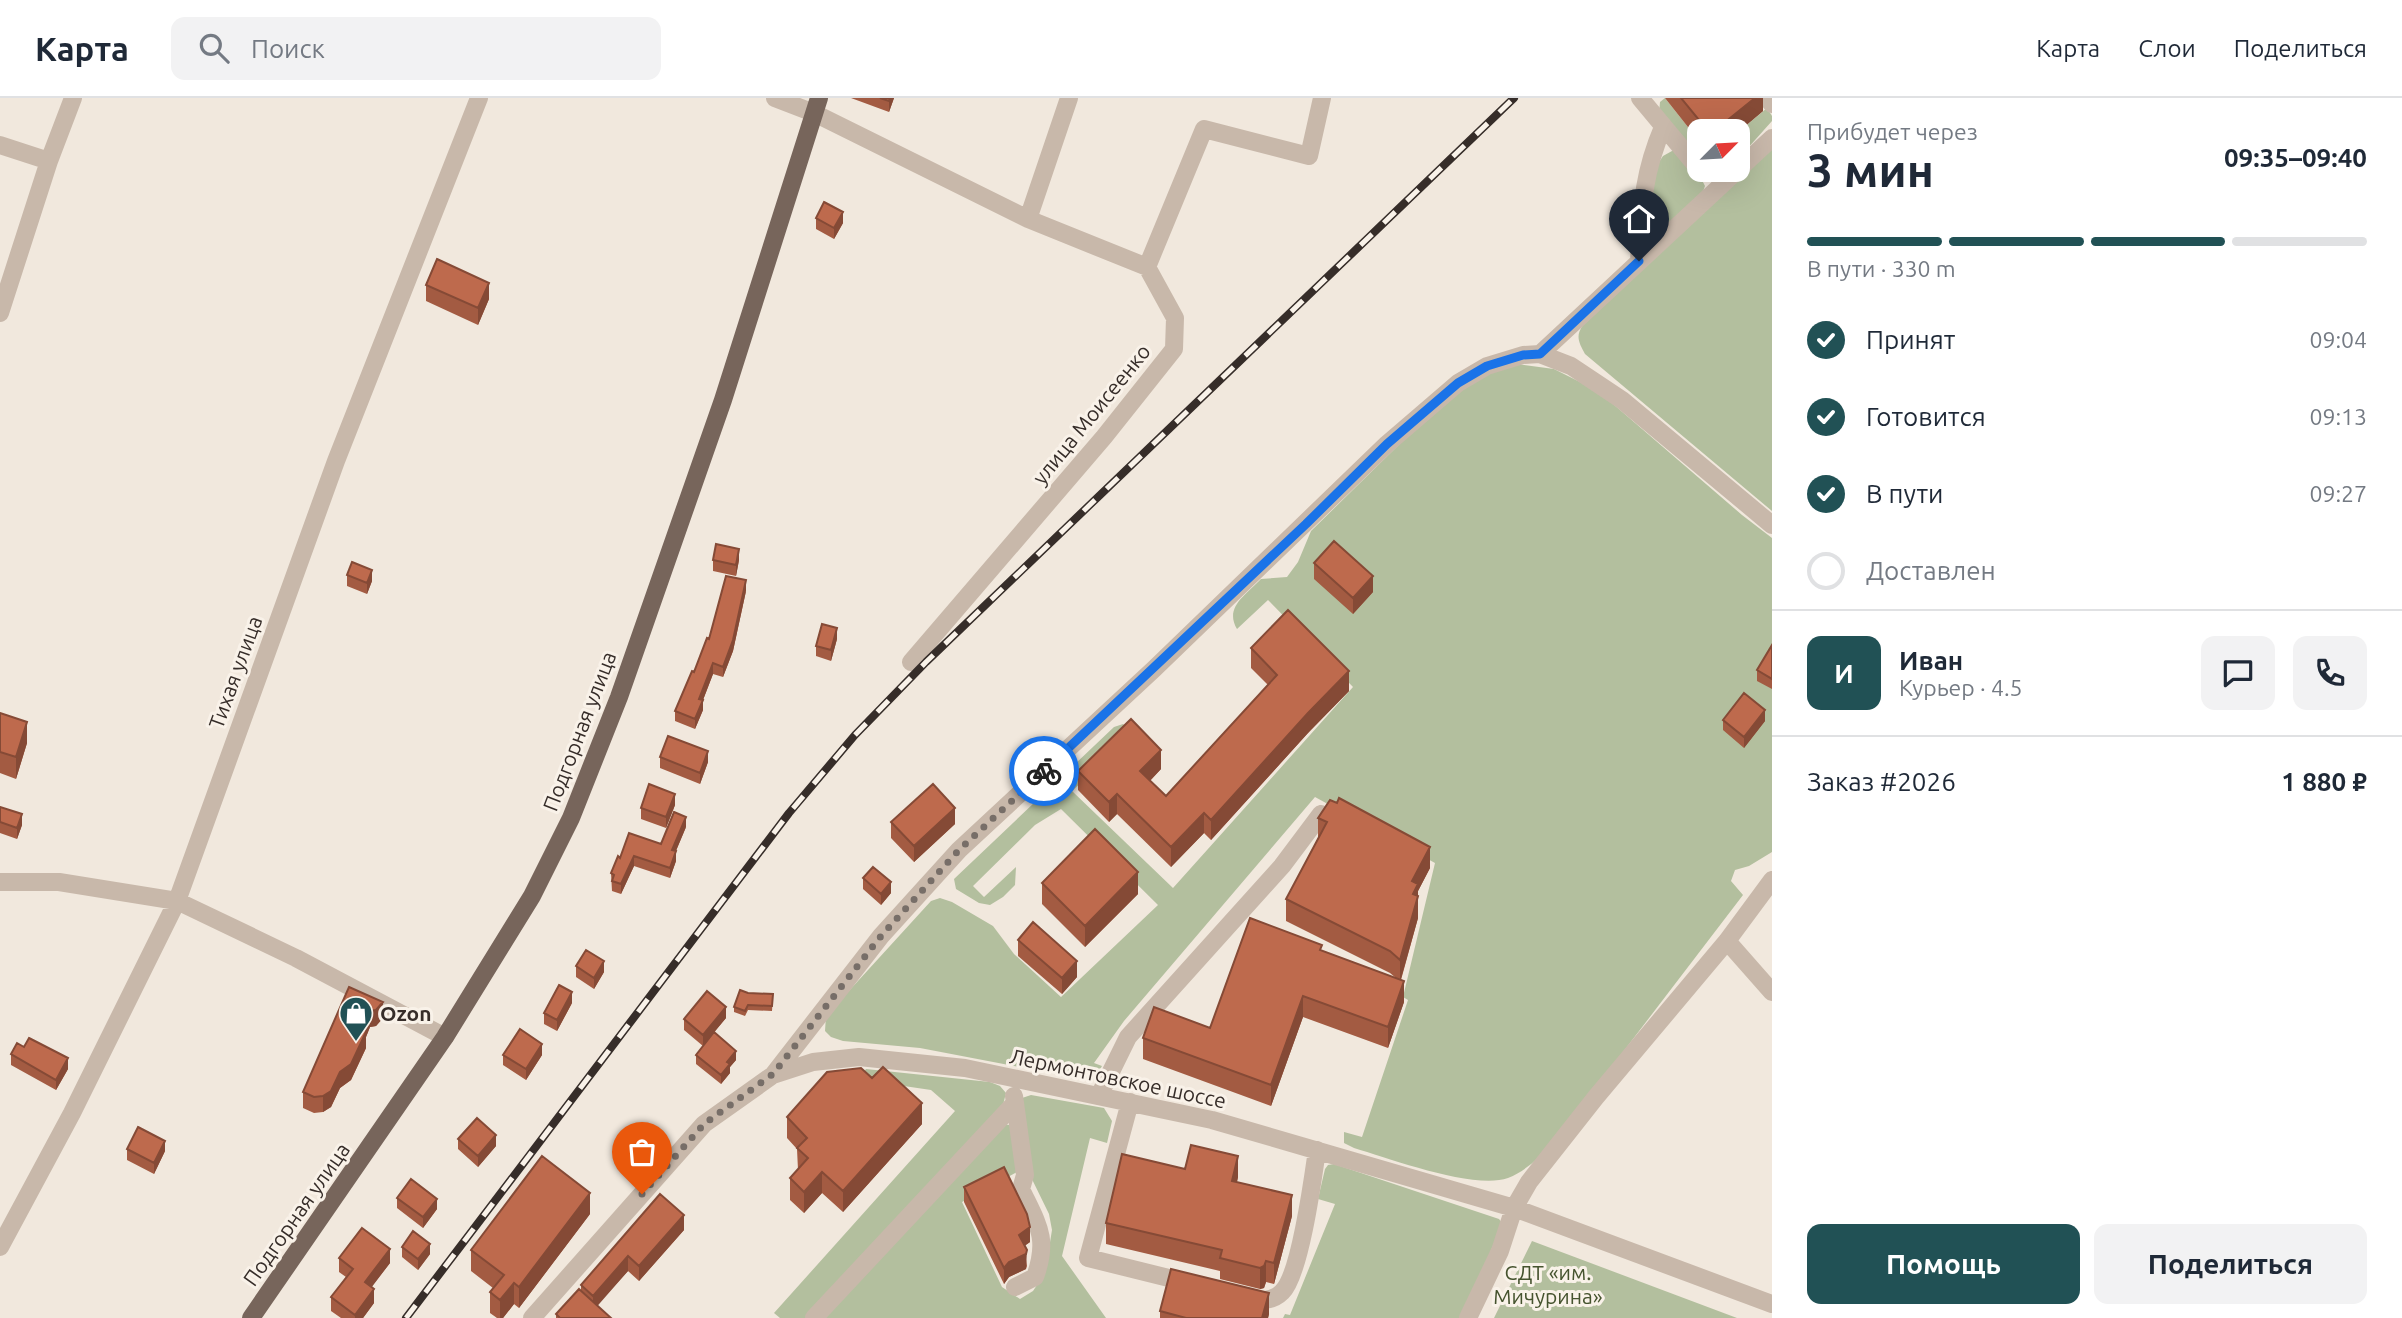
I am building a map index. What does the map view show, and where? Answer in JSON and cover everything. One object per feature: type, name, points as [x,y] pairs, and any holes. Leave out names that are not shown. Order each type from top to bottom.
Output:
[{"type":"main road","name":"Подгорная улица","points":[[251,1318],[445,1037],[532,896],[571,818],[619,697],[723,400],[816,105]]},
{"type":"street","points":[[0,313],[49,161],[73,98]]},
{"type":"street","name":"Тихая улица","points":[[0,1247],[72,1114],[177,901],[336,461],[479,98]]},
{"type":"street","points":[[775,98],[816,105],[1028,219],[1147,267],[1204,129],[1309,156],[1322,98]]},
{"type":"street","points":[[1028,219],[1069,98]]},
{"type":"street","points":[[1640,98],[1687,154]]},
{"type":"street","points":[[1767,98],[1772,104]]},
{"type":"street","points":[[1639,261],[1645,177],[1650,156],[1663,127]]},
{"type":"street","points":[[1540,354],[1772,138]]},
{"type":"street","points":[[0,145],[49,161]]},
{"type":"street","points":[[1711,182],[1718,190]]},
{"type":"street","name":"улица Моисеенко","points":[[911,662],[1104,437],[1174,349],[1175,318],[1147,267]]},
{"type":"street","points":[[773,1074],[881,936],[959,850],[1164,660],[1387,444],[1458,383],[1487,366],[1523,355],[1540,354],[1571,366],[1622,400],[1772,526]]},
{"type":"street","points":[[1099,1096],[1128,1037],[1245,917],[1321,814]]},
{"type":"street","points":[[1468,1318],[1500,1251],[1514,1208],[1530,1182],[1596,1097],[1727,941],[1772,880]]},
{"type":"street","points":[[0,882],[58,882],[177,901],[296,958],[445,1037]]},
{"type":"street","points":[[1727,941],[1772,992]]},
{"type":"street","name":"Лермонтовское шоссе","points":[[532,1318],[704,1124],[773,1074],[813,1062],[859,1057],[965,1068],[1212,1120],[1514,1208],[1772,1304]]},
{"type":"street","points":[[1012,1078],[1025,1175],[1021,1189],[1042,1235],[1040,1264],[1035,1277],[1014,1287]]},
{"type":"street","points":[[1130,1102],[1088,1258],[1208,1288]]},
{"type":"street","points":[[814,1318],[1015,1103]]},
{"type":"street","points":[[1234,1295],[1261,1301],[1270,1299],[1281,1294],[1292,1280],[1317,1150]]},
{"type":"green space","points":[[1665,98],[1687,126],[1687,145],[1659,114],[1660,102]]},
{"type":"green space","points":[[1767,108],[1772,116],[1772,121],[1750,146],[1750,122]]},
{"type":"green space","points":[[1772,146],[1772,511],[1585,354],[1579,336],[1583,325],[1734,182],[1750,182],[1750,167]]},
{"type":"green space","points":[[1677,151],[1687,162],[1687,182],[1703,182],[1705,186],[1701,197],[1645,249],[1653,171],[1663,156]]},
{"type":"green space","points":[[1517,364],[1554,369],[1598,391],[1772,538],[1772,852],[1749,866],[1735,870],[1731,881],[1743,895],[1552,1145],[1521,1172],[1493,1181],[1432,1172],[1344,1143],[1344,1132],[1362,1137],[1408,1000],[1403,997],[1435,863],[1315,797],[1124,1021],[1094,1063],[1102,1066],[1093,1081],[920,1048],[843,1041],[831,1037],[825,1031],[826,1016],[931,901],[940,898],[952,902],[993,926],[1014,954],[1061,997],[1158,905],[1061,809],[1035,825],[973,886],[984,897],[1016,867],[1015,885],[1003,897],[990,905],[979,903],[956,889],[954,879],[1114,727],[1123,724],[1135,733],[1072,791],[1173,888],[1353,687],[1268,600],[1237,629],[1233,614],[1238,602],[1261,579],[1287,577],[1298,562],[1311,531],[1417,427],[1456,394],[1490,373]]},
{"type":"green space","points":[[866,1069],[990,1082],[1000,1086],[1006,1093],[1002,1109],[807,1318],[780,1318],[774,1313],[955,1111],[931,1090],[870,1081],[863,1073]]},
{"type":"green space","points":[[1031,1095],[1104,1108],[1112,1121],[1107,1143],[1090,1138],[1062,1256],[1106,1318],[822,1318],[1004,1124],[1014,1126],[1017,1172],[962,1202],[1002,1287],[1020,1299],[1033,1291],[1045,1273],[1052,1230],[1049,1214],[1027,1169],[1022,1098]]},
{"type":"green space","points":[[1334,1164],[1499,1219],[1502,1223],[1464,1318],[1283,1318],[1285,1314],[1290,1315],[1335,1204],[1318,1199],[1325,1169]]},
{"type":"green space","name":"СДТ «им. Мичурина»","points":[[1532,1241],[1737,1318],[1494,1318]]},
{"type":"building","points":[[1681,98],[1755,98],[1729,119],[1698,119]]},
{"type":"building","points":[[824,202],[843,212],[834,228],[816,218]]},
{"type":"building","points":[[437,259],[489,283],[478,308],[426,285]]},
{"type":"building","points":[[1334,541],[1373,576],[1353,598],[1314,563]]},
{"type":"building","points":[[716,544],[739,549],[736,565],[713,560]]},
{"type":"building","points":[[352,562],[372,570],[367,583],[347,575]]},
{"type":"building","points":[[726,576],[746,580],[733,640],[723,667],[713,663],[699,699],[703,700],[695,719],[675,711],[707,638],[709,639]]},
{"type":"building","points":[[1288,610],[1349,671],[1211,820],[1204,813],[1171,847],[1117,794],[1109,802],[1078,771],[1131,719],[1161,750],[1140,771],[1166,796],[1277,675],[1251,648]]},
{"type":"building","points":[[822,624],[837,628],[831,650],[816,646]]},
{"type":"building","points":[[1772,645],[1772,679],[1757,670]]},
{"type":"building","points":[[1744,693],[1765,710],[1744,737],[1723,720]]},
{"type":"building","points":[[0,713],[27,722],[16,757],[0,752]]},
{"type":"building","points":[[668,736],[708,751],[700,773],[660,757]]},
{"type":"building","points":[[649,784],[675,794],[666,817],[641,808]]},
{"type":"building","points":[[933,784],[955,808],[914,846],[891,822]]},
{"type":"building","points":[[1339,798],[1430,847],[1412,881],[1418,884],[1413,894],[1418,896],[1400,960],[1390,951],[1286,899],[1327,822],[1318,818],[1330,800],[1337,803]]},
{"type":"building","points":[[0,807],[22,814],[17,828],[0,822]]},
{"type":"building","points":[[674,812],[686,817],[672,850],[676,851],[670,868],[634,856],[621,884],[612,881],[614,875],[611,873],[629,833],[661,844]]},
{"type":"building","points":[[1095,829],[1138,872],[1085,926],[1042,883]]},
{"type":"building","points":[[873,867],[891,882],[881,894],[863,878]]},
{"type":"building","points":[[1250,918],[1322,945],[1320,950],[1404,981],[1388,1027],[1303,996],[1271,1085],[1143,1038],[1154,1007],[1210,1028]]},
{"type":"building","points":[[1033,922],[1077,961],[1062,978],[1018,940]]},
{"type":"building","points":[[586,950],[604,961],[594,978],[576,966]]},
{"type":"building","points":[[559,985],[572,992],[557,1020],[544,1013]]},
{"type":"building","points":[[349,987],[383,1002],[376,1010],[370,1011],[366,1032],[351,1064],[340,1072],[331,1091],[314,1097],[303,1092]]},
{"type":"building","points":[[740,990],[773,994],[772,1006],[748,1005],[745,1011],[734,1007]]},
{"type":"building","points":[[707,991],[726,1007],[703,1035],[684,1019]]},
{"type":"building","points":[[520,1029],[542,1044],[526,1069],[503,1055]]},
{"type":"building","points":[[714,1032],[736,1051],[721,1075],[696,1055]]},
{"type":"building","points":[[29,1038],[68,1058],[56,1080],[11,1054],[17,1043],[24,1047]]},
{"type":"building","points":[[883,1067],[922,1103],[843,1191],[822,1172],[804,1192],[790,1178],[808,1158],[797,1148],[807,1138],[787,1117],[827,1072],[861,1068],[872,1078]]},
{"type":"building","points":[[477,1118],[496,1135],[478,1156],[458,1139]]},
{"type":"building","points":[[138,1127],[165,1141],[154,1163],[127,1149]]},
{"type":"building","points":[[1191,1145],[1238,1156],[1232,1181],[1292,1195],[1274,1263],[1266,1261],[1260,1268],[1220,1258],[1222,1250],[1106,1223],[1122,1154],[1185,1169]]},
{"type":"building","points":[[542,1156],[590,1193],[519,1287],[514,1283],[500,1300],[490,1292],[504,1275],[471,1250]]},
{"type":"building","points":[[1004,1167],[1027,1214],[1030,1227],[1019,1235],[1027,1250],[1026,1254],[1009,1262],[1004,1268],[964,1187]]},
{"type":"building","points":[[411,1179],[437,1199],[423,1217],[397,1198]]},
{"type":"building","points":[[660,1194],[684,1215],[639,1266],[628,1256],[593,1296],[581,1285]]},
{"type":"building","points":[[362,1228],[390,1249],[365,1282],[374,1289],[355,1315],[331,1297],[353,1269],[339,1258]]},
{"type":"building","points":[[413,1231],[430,1244],[418,1259],[402,1247]]},
{"type":"building","points":[[1171,1269],[1269,1293],[1262,1318],[1186,1318],[1160,1311]]},
{"type":"building","points":[[579,1289],[611,1318],[560,1318],[556,1314]]},
{"type":"railway","points":[[406,1318],[789,813],[855,735],[926,662],[1514,98]]},
{"type":"way so far","points":[[642,1194],[704,1124],[773,1074],[881,936],[959,850],[1044,771]]},
{"type":"place","name":"Ozon","points":[[356,1043]]},
{"type":"route","points":[[1044,771],[1387,444],[1458,383],[1487,366],[1523,355],[1540,354],[1639,261]]}]
